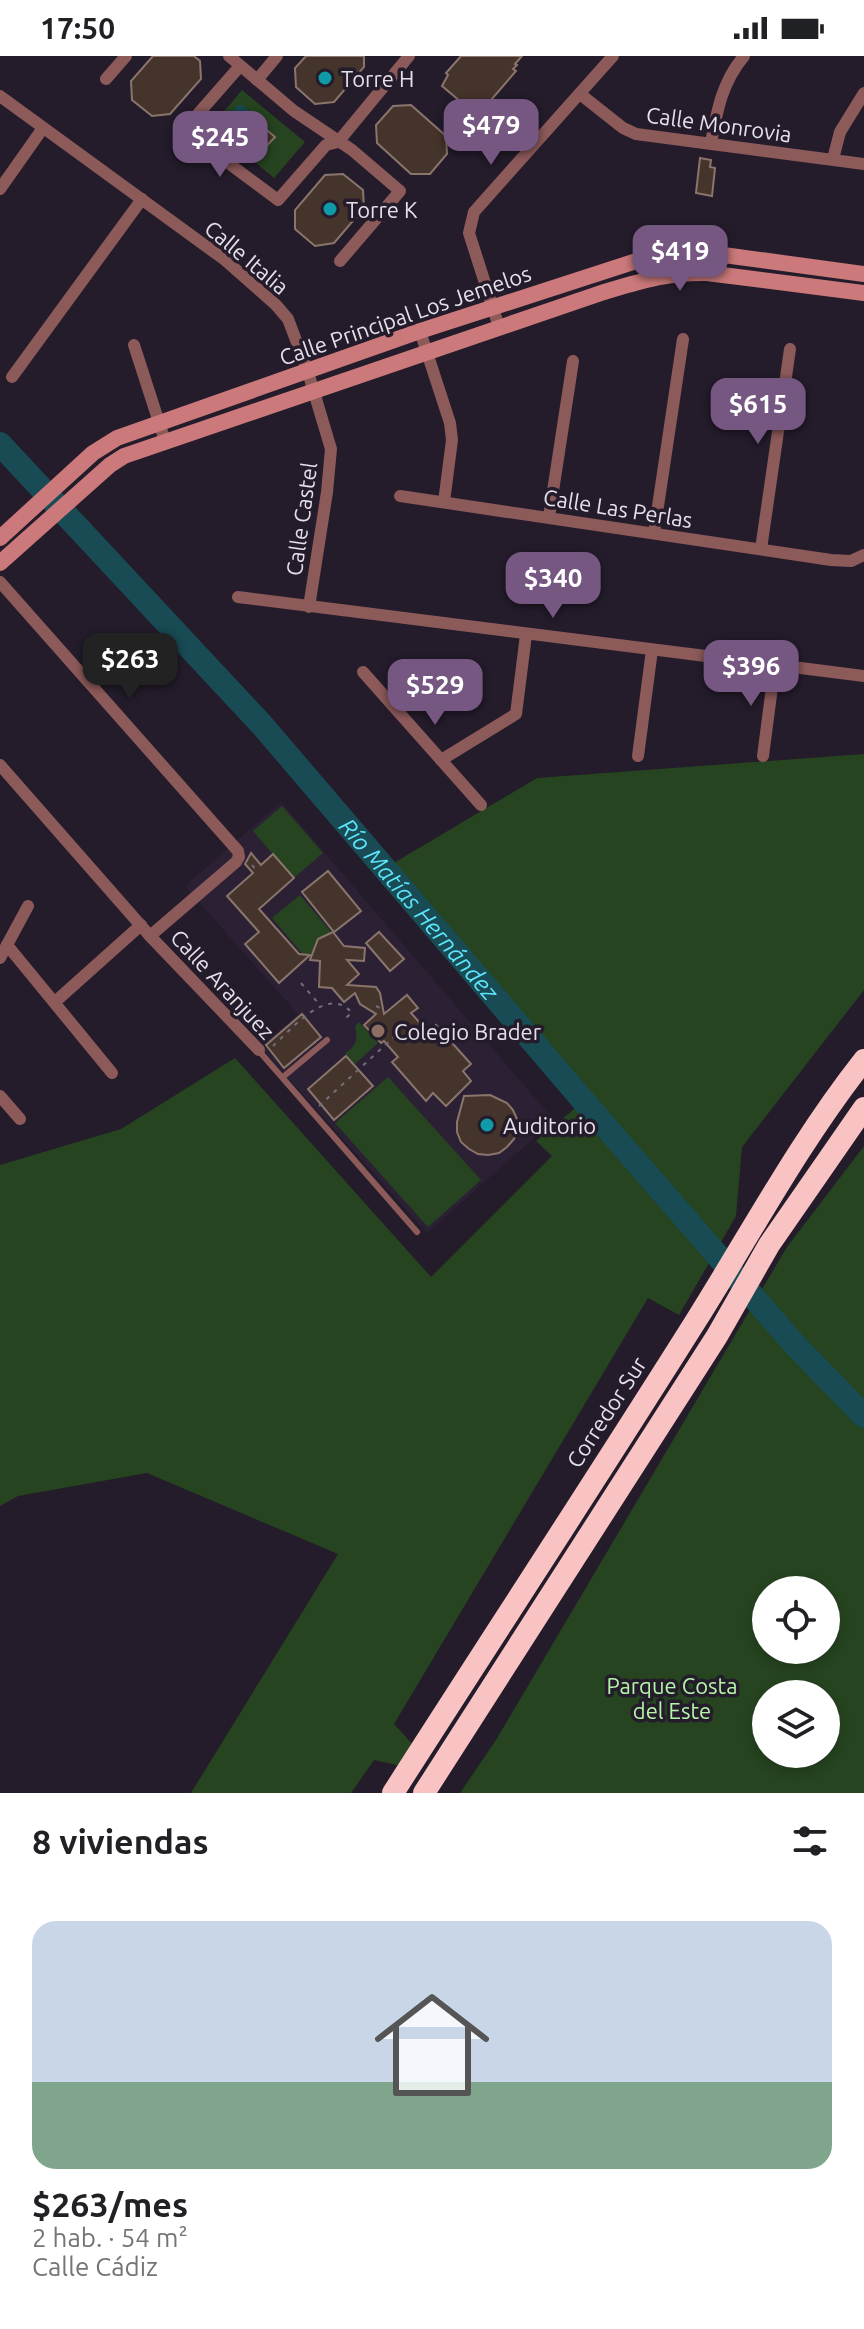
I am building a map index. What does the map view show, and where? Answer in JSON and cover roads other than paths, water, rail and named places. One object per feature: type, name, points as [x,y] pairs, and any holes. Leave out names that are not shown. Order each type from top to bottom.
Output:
[{"type":"highway","name":"Corredor Sur","points":[[393,1793],[698,1317],[752,1226],[864,1060]]},
{"type":"highway","points":[[424,1793],[717,1336],[769,1245],[864,1108]]},
{"type":"main road","name":"Calle Principal Los Jemelos","points":[[0,538],[93,453],[117,438],[420,331],[655,255],[682,251],[709,253],[864,274]]},
{"type":"main road","name":"Calle Principal Los Jemelos","points":[[6,558],[124,456],[660,275],[707,273],[864,293]]},
{"type":"street","points":[[106,79],[126,56]]},
{"type":"street","points":[[229,56],[294,111],[352,150],[400,191],[340,261]]},
{"type":"street","points":[[257,80],[277,56]]},
{"type":"street","points":[[240,66],[184,130],[278,200],[326,145],[338,142],[409,56]]},
{"type":"street","points":[[499,327],[469,233],[474,212],[613,56]]},
{"type":"street","points":[[711,143],[718,104],[729,77],[744,56]]},
{"type":"street","points":[[833,159],[840,132],[864,93]]},
{"type":"street","name":"Calle Monrovia","points":[[580,94],[623,128],[636,134],[864,164]]},
{"type":"street","name":"Calle Italia","points":[[0,96],[225,260],[276,305],[288,319],[314,392]]},
{"type":"street","points":[[0,189],[43,128]]},
{"type":"street","points":[[12,377],[142,199]]},
{"type":"street","points":[[420,331],[450,423],[452,440],[444,502]]},
{"type":"street","points":[[654,533],[683,339]]},
{"type":"street","points":[[134,345],[165,441]]},
{"type":"street","points":[[761,549],[790,349]]},
{"type":"street","points":[[549,517],[573,361]]},
{"type":"street","name":"Calle Castel","points":[[309,607],[331,462],[328,436],[314,392]]},
{"type":"street","name":"Calle Las Perlas","points":[[400,496],[831,560],[851,561],[864,555]]},
{"type":"street","points":[[0,582],[238,851],[236,862],[150,936]]},
{"type":"street","points":[[238,597],[864,676]]},
{"type":"street","points":[[441,760],[516,714],[526,635]]},
{"type":"street","points":[[638,756],[652,650]]},
{"type":"street","points":[[763,756],[775,664]]},
{"type":"street","points":[[363,672],[481,805]]},
{"type":"street","name":"Calle Aranjuez","points":[[0,765],[150,936],[264,1050]]},
{"type":"street","points":[[0,958],[28,906]]},
{"type":"street","points":[[56,1001],[141,925]]},
{"type":"street","points":[[7,945],[112,1073]]},
{"type":"street","points":[[0,1096],[20,1119]]},
{"type":"lane","points":[[283,1077],[327,1040]]},
{"type":"lane","name":"Calle Aranjuez","points":[[264,1050],[283,1077],[417,1232]]},
{"type":"waterway","name":"Río Matías Hernández","points":[[0,444],[262,725],[795,1345],[864,1416]]},
{"type":"place","name":"Torre H","points":[[325,78]]},
{"type":"place","name":"Torre K","points":[[330,209]]},
{"type":"place","name":"Colegio Brader","points":[[378,1031]]},
{"type":"place","name":"Auditorio","points":[[487,1125]]},
{"type":"park label","name":"Parque Costa del Este","points":[[672,1698]]}]
